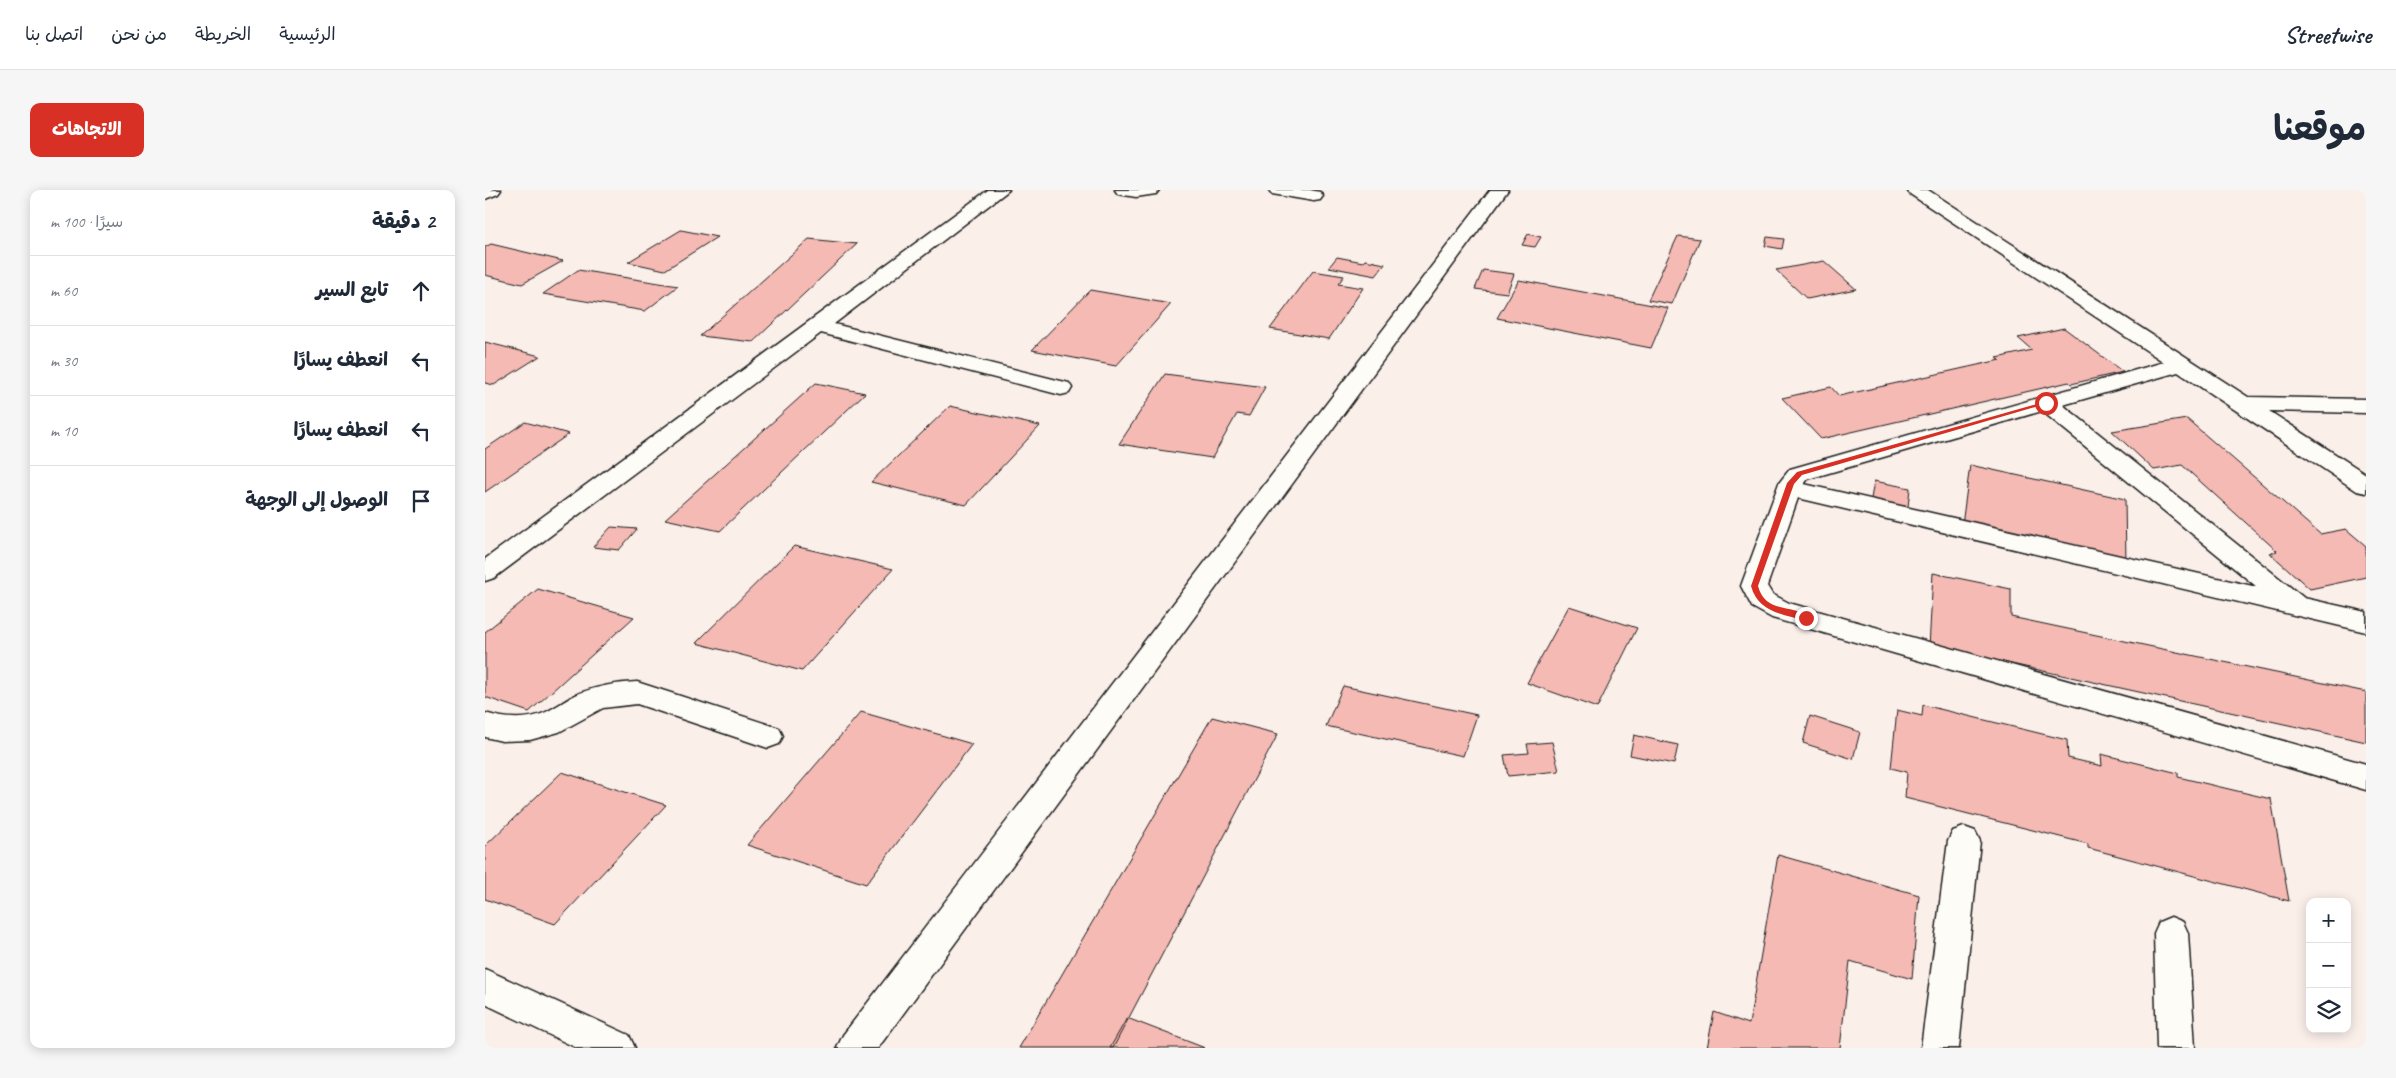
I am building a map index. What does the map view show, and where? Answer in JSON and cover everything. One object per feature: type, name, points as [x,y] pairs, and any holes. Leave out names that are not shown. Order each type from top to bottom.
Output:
[{"type":"street","points":[[485,194],[492,190]]},
{"type":"street","points":[[485,572],[1000,190]]},
{"type":"street","points":[[1124,190],[1136,192],[1150,190]]},
{"type":"street","points":[[1278,190],[1313,196]]},
{"type":"street","points":[[856,1048],[1499,190]]},
{"type":"street","points":[[1916,190],[2366,486]]},
{"type":"street","points":[[818,326],[1061,388]]},
{"type":"street","points":[[2181,364],[1799,474],[1789,488],[1755,586],[1758,597],[1770,607],[2366,777]]},
{"type":"street","points":[[2046,403],[2298,606]]},
{"type":"street","points":[[2241,404],[2366,406]]},
{"type":"street","points":[[1789,488],[2366,622]]},
{"type":"street","points":[[485,724],[500,730],[526,729],[554,721],[591,701],[616,694],[637,693],[768,736]]},
{"type":"street","points":[[1940,1048],[1964,841]]},
{"type":"street","points":[[2171,933],[2176,1048]]},
{"type":"street","points":[[485,986],[617,1048]]},
{"type":"building","points":[[681,230],[717,237],[665,270],[628,262]]},
{"type":"building","points":[[1528,234],[1541,237],[1535,247],[1522,245]]},
{"type":"building","points":[[1678,236],[1700,239],[1672,304],[1648,300]]},
{"type":"building","points":[[1767,237],[1784,239],[1782,249],[1765,246]]},
{"type":"building","points":[[809,239],[857,244],[753,342],[700,336]]},
{"type":"building","points":[[491,244],[563,261],[522,284],[485,275],[485,247]]},
{"type":"building","points":[[1337,257],[1385,264],[1376,276],[1329,267]]},
{"type":"building","points":[[1824,261],[1856,289],[1807,299],[1776,270]]},
{"type":"building","points":[[578,270],[678,286],[645,311],[543,294]]},
{"type":"building","points":[[1483,270],[1514,274],[1507,293],[1475,289]]},
{"type":"building","points":[[1313,271],[1344,276],[1338,284],[1363,288],[1329,339],[1270,329]]},
{"type":"building","points":[[1519,280],[1668,308],[1651,348],[1497,318]]},
{"type":"building","points":[[1090,290],[1171,304],[1116,366],[1032,350]]},
{"type":"building","points":[[2064,328],[2123,372],[2071,384],[2069,382],[1821,439],[1782,398],[1831,387],[1839,396],[2000,360],[1997,358],[2032,350],[2018,338]]},
{"type":"building","points":[[485,342],[540,356],[494,385],[485,383]]},
{"type":"building","points":[[1165,374],[1265,387],[1249,416],[1237,414],[1212,458],[1119,444]]},
{"type":"building","points":[[816,383],[865,393],[720,531],[665,519]]},
{"type":"building","points":[[950,406],[1040,426],[966,505],[871,482]]},
{"type":"building","points":[[2187,419],[2320,534],[2346,529],[2366,546],[2366,577],[2310,589],[2270,553],[2277,551],[2182,465],[2154,470],[2112,431]]},
{"type":"building","points":[[525,422],[569,434],[485,492],[485,449]]},
{"type":"building","points":[[1970,465],[2125,499],[2126,563],[1962,525]]},
{"type":"building","points":[[1874,481],[1910,488],[1908,507],[1871,499]]},
{"type":"building","points":[[611,527],[637,529],[619,550],[593,547]]},
{"type":"building","points":[[794,546],[893,569],[802,671],[696,643]]},
{"type":"building","points":[[1933,573],[2011,589],[2011,617],[2366,692],[2366,742],[2007,663],[2007,665],[1929,648]]},
{"type":"building","points":[[538,589],[634,617],[529,712],[485,697],[485,632]]},
{"type":"building","points":[[1569,606],[1637,628],[1597,708],[1527,683]]},
{"type":"building","points":[[1343,686],[1477,715],[1463,756],[1326,726]]},
{"type":"building","points":[[1923,705],[2067,740],[2068,758],[2102,766],[2101,754],[2178,773],[2178,777],[2271,799],[2289,901],[2088,848],[2088,844],[1905,798],[1907,772],[1891,768],[1897,710],[1922,716]]},
{"type":"building","points":[[861,712],[972,744],[866,884],[747,845]]},
{"type":"building","points":[[1810,716],[1860,732],[1853,759],[1803,743]]},
{"type":"building","points":[[1212,717],[1278,734],[1113,1048],[1019,1048]]},
{"type":"building","points":[[1634,735],[1678,745],[1674,764],[1630,755]]},
{"type":"building","points":[[1552,742],[1559,771],[1508,776],[1504,755],[1529,753],[1527,744]]},
{"type":"building","points":[[562,772],[666,805],[555,924],[485,899],[485,846]]},
{"type":"building","points":[[1778,855],[1919,895],[1912,979],[1850,961],[1840,1048],[1707,1048],[1714,1012],[1749,1024]]},
{"type":"building","points":[[1127,1018],[1205,1048],[1110,1048]]},
{"type":"route","points":[[1806,618],[1770,607],[1758,597],[1755,586],[1791,483],[1799,474],[2046,403]]}]
